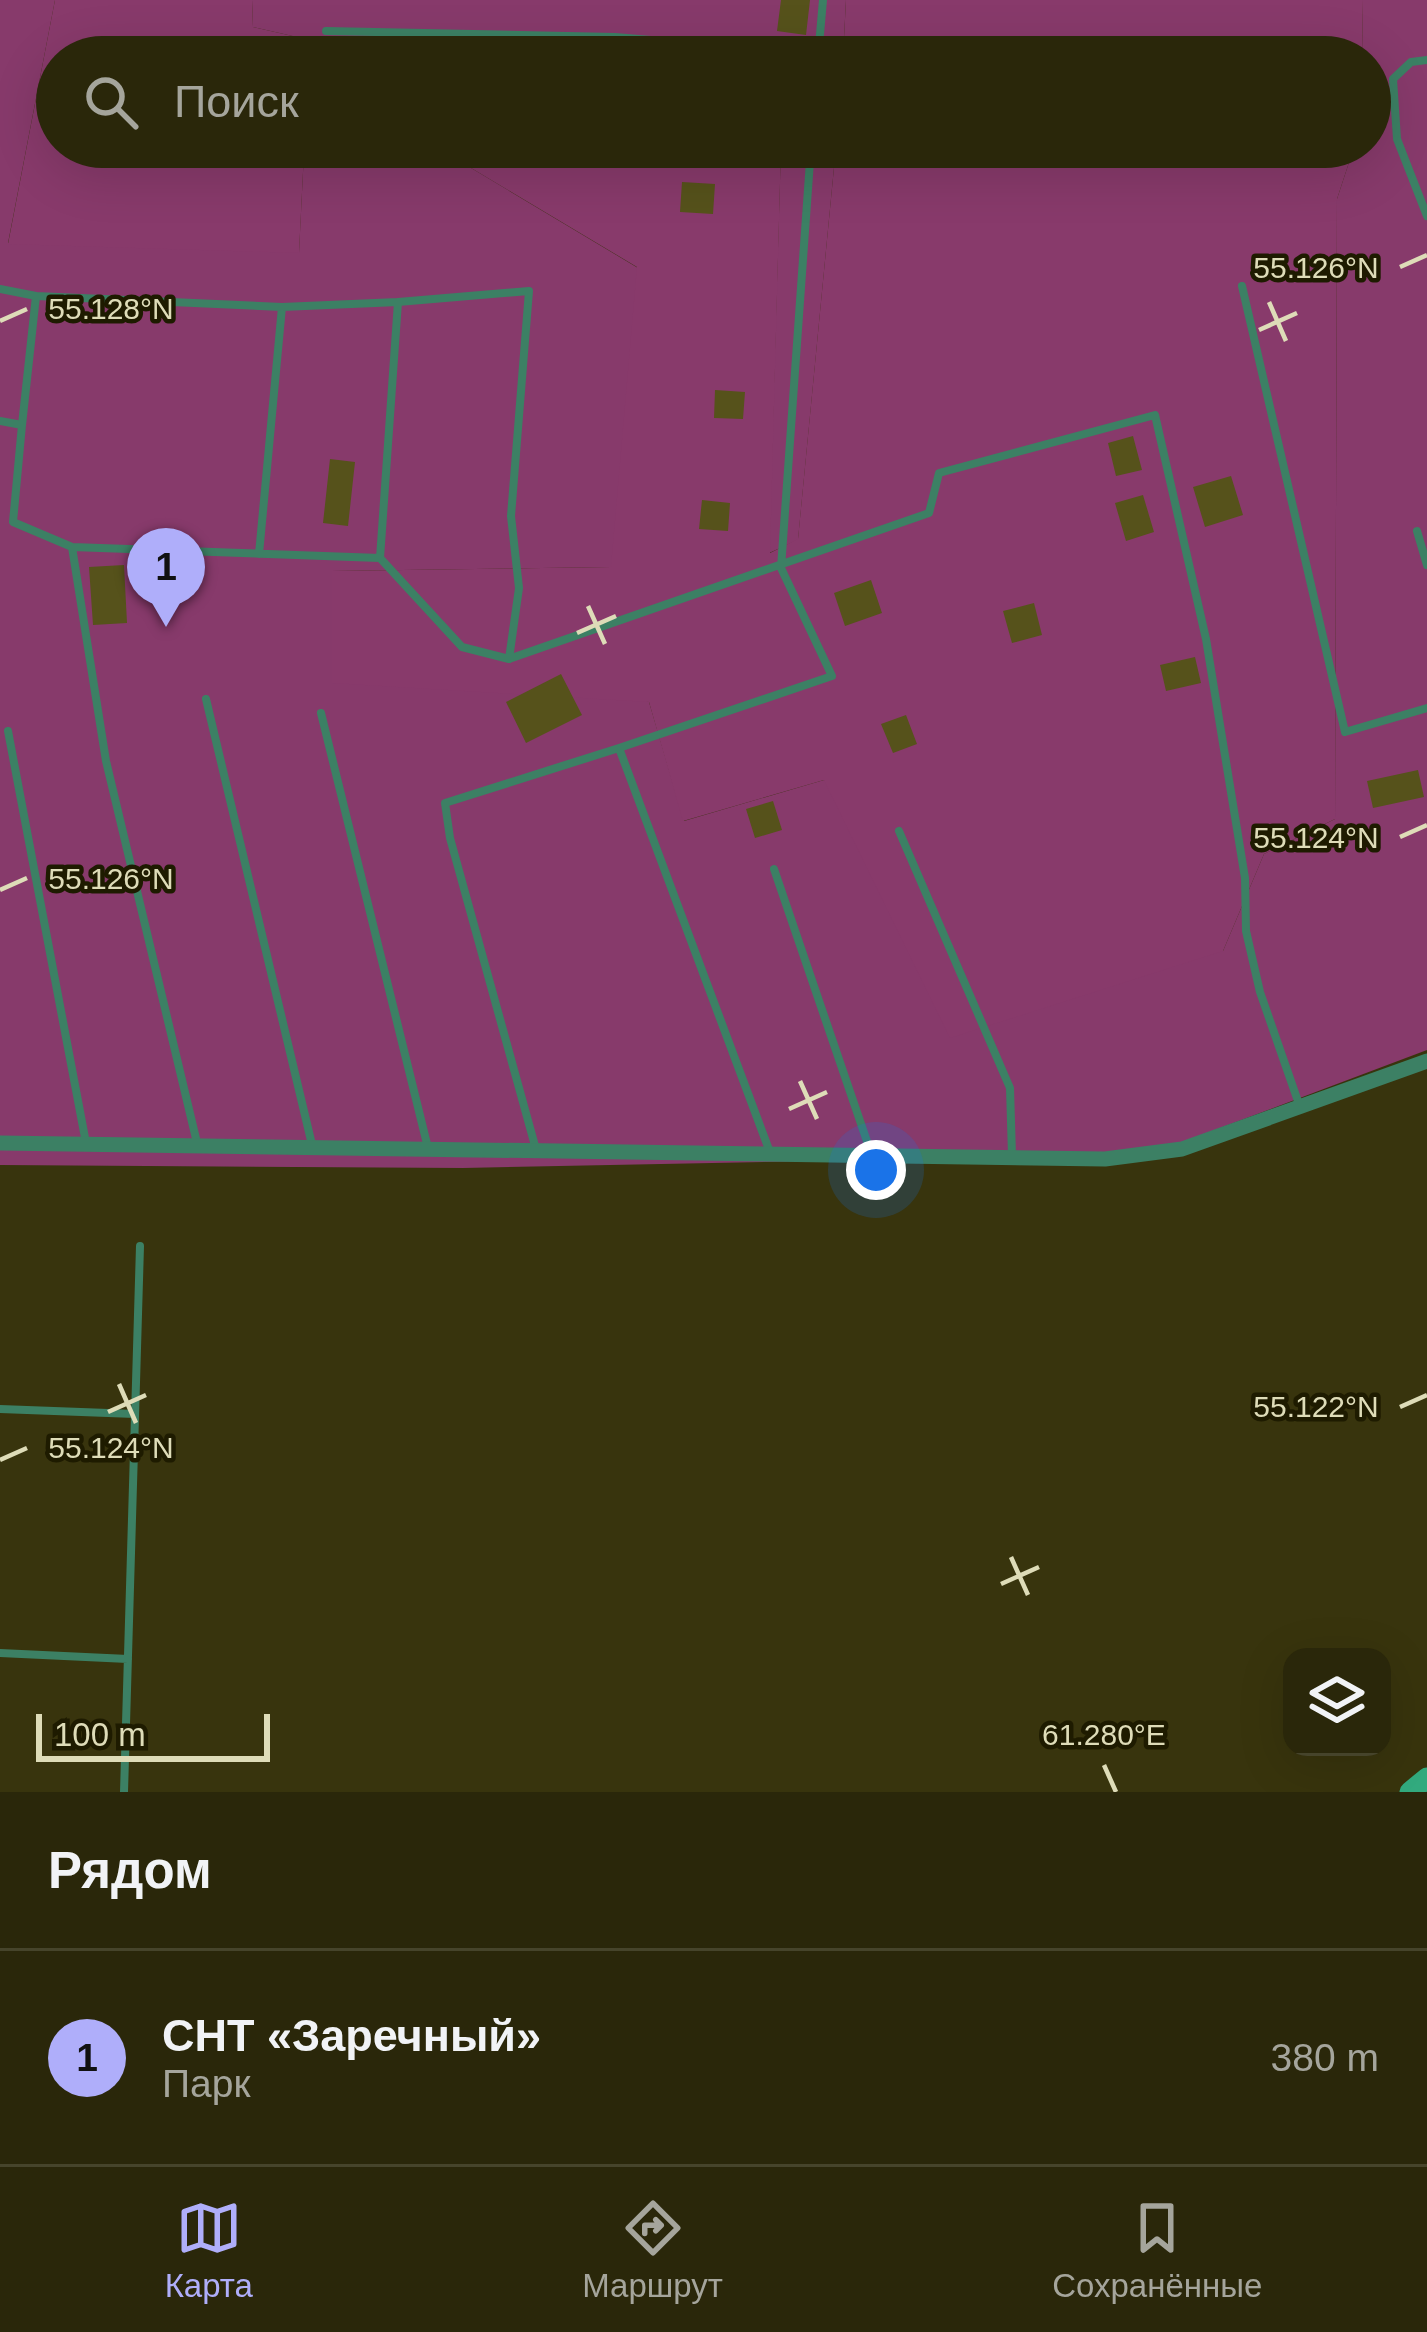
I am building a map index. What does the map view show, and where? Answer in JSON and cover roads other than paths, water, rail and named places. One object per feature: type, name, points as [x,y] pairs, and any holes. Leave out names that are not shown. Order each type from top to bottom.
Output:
[{"type":"street","points":[[0,1143],[538,1155],[1105,1159],[1182,1149],[1427,1061]]},
{"type":"street","points":[[1411,1792],[1427,1778]]},
{"type":"lane","points":[[820,36],[823,0]]},
{"type":"lane","points":[[326,31],[532,36]]},
{"type":"lane","points":[[1427,60],[1411,62],[1393,79],[1397,139],[1427,216]]},
{"type":"lane","points":[[538,1155],[450,838],[446,803],[832,676],[781,568],[810,168]]},
{"type":"lane","points":[[1242,286],[1346,732],[1427,708]]},
{"type":"lane","points":[[0,289],[36,296],[282,307],[529,291],[511,516],[519,588],[508,659]]},
{"type":"lane","points":[[36,296],[13,522],[72,547],[380,558],[462,646],[508,659],[929,513],[939,473],[1155,415],[1206,639],[1245,878],[1246,931],[1260,992],[1300,1107]]},
{"type":"lane","points":[[380,558],[398,302]]},
{"type":"lane","points":[[259,554],[282,307]]},
{"type":"lane","points":[[0,421],[22,425]]},
{"type":"lane","points":[[1417,532],[1427,565]]},
{"type":"lane","points":[[72,547],[106,760],[199,1148]]},
{"type":"lane","points":[[206,699],[313,1150]]},
{"type":"lane","points":[[321,713],[430,1153]]},
{"type":"lane","points":[[8,731],[86,1146]]},
{"type":"lane","points":[[619,748],[772,1156]]},
{"type":"lane","points":[[899,831],[1010,1088],[1012,1158]]},
{"type":"lane","points":[[774,869],[872,1157]]},
{"type":"lane","points":[[124,1792],[140,1246]]},
{"type":"lane","points":[[0,1409],[135,1414]]},
{"type":"lane","points":[[0,1653],[128,1659]]},
{"type":"place","name":"СНТ «Заречный»","points":[[166,627]]}]
